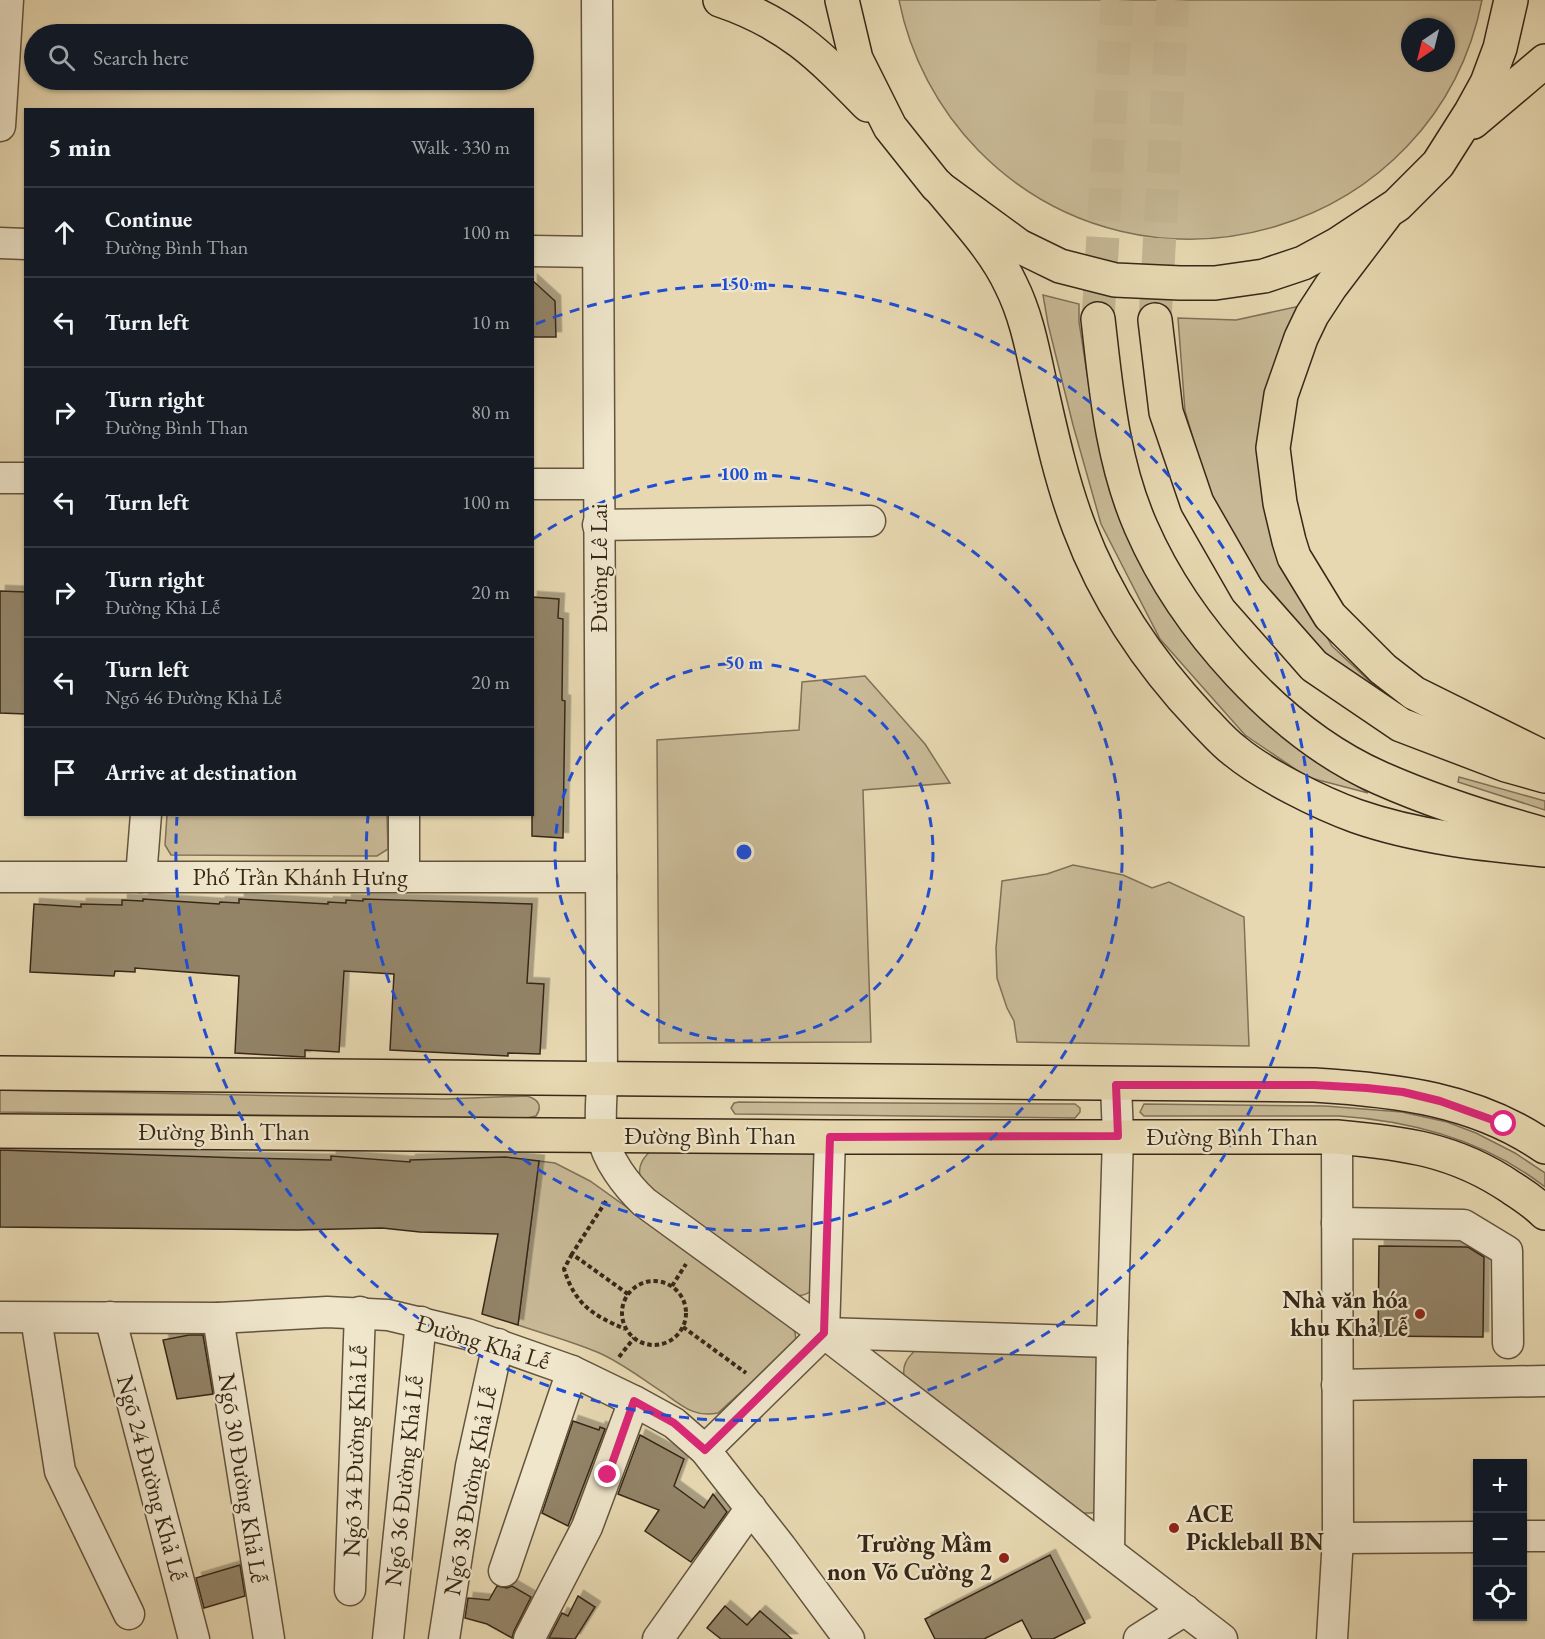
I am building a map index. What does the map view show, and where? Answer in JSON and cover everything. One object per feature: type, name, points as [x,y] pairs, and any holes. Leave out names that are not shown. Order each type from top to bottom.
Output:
[{"type":"main road","points":[[720,0],[789,32],[839,75],[890,127],[996,258],[1011,284],[1027,325],[1049,424],[1079,527],[1104,581],[1140,645],[1181,697],[1235,751],[1315,798],[1356,816],[1395,827],[1477,843],[1545,849]]},
{"type":"main road","points":[[842,0],[856,59],[890,127]]},
{"type":"main road","points":[[1511,0],[1500,48],[1486,83],[1458,135],[1431,172],[1385,214],[1312,315],[1301,338],[1281,395],[1273,448],[1280,503],[1294,557],[1330,616],[1383,669],[1414,693],[1545,758]]},
{"type":"main road","points":[[1458,135],[1545,61]]},
{"type":"main road","points":[[938,186],[1019,246],[1060,266],[1115,280],[1215,283],[1264,276],[1303,263],[1385,214]]},
{"type":"main road","points":[[1098,319],[1110,421],[1126,483],[1145,535],[1172,586],[1196,622],[1289,721],[1334,753],[1379,778],[1488,819],[1545,834]]},
{"type":"main road","points":[[1155,320],[1166,412],[1197,502],[1247,590],[1314,666],[1401,725],[1506,765],[1545,776]]},
{"type":"main road","points":[[0,1073],[1116,1085],[1314,1085],[1403,1092],[1469,1110],[1504,1124],[1545,1147]]},
{"type":"main road","name":"Đường Bình Than","points":[[0,1131],[830,1137],[1337,1137],[1395,1142],[1440,1152],[1473,1165],[1497,1178],[1545,1213]]},
{"type":"street","points":[[0,126],[8,0]]},
{"type":"street","name":"Đường Lê Lai","points":[[597,0],[602,1135]]},
{"type":"street","points":[[0,243],[24,244]]},
{"type":"street","points":[[534,251],[597,252]]},
{"type":"street","points":[[0,478],[24,478]]},
{"type":"street","points":[[534,484],[598,484]]},
{"type":"street","points":[[598,525],[870,521]]},
{"type":"street","points":[[141,877],[146,816]]},
{"type":"street","points":[[404,816],[404,877]]},
{"type":"street","name":"Phố Trần Khánh Hưng","points":[[0,877],[601,877]]},
{"type":"street","points":[[1109,1552],[1118,1136],[1116,1085]]},
{"type":"street","points":[[602,1135],[625,1182],[644,1202],[824,1333],[1222,1639]]},
{"type":"street","points":[[705,1450],[824,1333],[830,1137]]},
{"type":"street","points":[[1332,1639],[1338,1538],[1337,1137]]},
{"type":"street","points":[[1337,1223],[1464,1225],[1507,1251],[1508,1343]]},
{"type":"street","name":"Đường Khả Lễ","points":[[0,1317],[218,1318],[360,1312],[388,1315],[445,1327],[573,1371],[674,1423],[705,1450],[847,1638]]},
{"type":"street","name":"Ngõ 34 Đường Khả Lễ","points":[[350,1590],[360,1312]]},
{"type":"street","name":"Ngõ 24 Đường Khả Lễ","points":[[110,1317],[194,1639]]},
{"type":"street","points":[[36,1318],[60,1471],[129,1614]]},
{"type":"street","name":"Ngõ 30 Đường Khả Lễ","points":[[218,1318],[269,1639]]},
{"type":"street","name":"Ngõ 36 Đường Khả Lễ","points":[[388,1639],[421,1322]]},
{"type":"street","points":[[824,1333],[1112,1342]]},
{"type":"street","name":"Ngõ 38 Đường Khả Lễ","points":[[444,1639],[471,1466],[498,1344]]},
{"type":"street","points":[[504,1571],[573,1371]]},
{"type":"street","points":[[1337,1385],[1545,1382]]},
{"type":"street","points":[[529,1639],[587,1527],[634,1401]]},
{"type":"street","points":[[658,1639],[751,1508]]},
{"type":"street","points":[[1527,1536],[1545,1536]]},
{"type":"street","points":[[1338,1538],[1473,1537]]},
{"type":"street","points":[[1139,1639],[1185,1610]]},
{"type":"path","points":[[606,1200],[564,1269],[576,1295],[585,1307],[594,1315],[625,1329],[634,1338],[650,1345],[660,1345],[670,1342],[683,1327],[686,1319],[685,1305],[672,1286],[665,1282],[650,1281],[636,1286],[628,1294],[622,1309],[625,1329]]},
{"type":"path","points":[[572,1254],[628,1294]]},
{"type":"path","points":[[672,1286],[690,1259]]},
{"type":"path","points":[[683,1327],[751,1377]]},
{"type":"path","points":[[619,1357],[634,1338]]},
{"type":"shaded area","points":[[899,0],[1482,0],[1454,81],[1407,146],[1346,195],[1275,226],[1199,239],[1121,231],[1046,202],[978,150],[964,134],[938,99],[910,41]]},
{"type":"shaded area","points":[[1043,295],[1079,304],[1079,322],[1095,425],[1179,624],[1263,721],[1368,793],[1307,777],[1245,735],[1160,639],[1101,524],[1073,425]]},
{"type":"shaded area","points":[[1300,306],[1267,390],[1282,558],[1332,646],[1397,707],[1320,658],[1257,583],[1211,499],[1185,411],[1178,318],[1236,320]]},
{"type":"shaded area","points":[[865,676],[925,744],[950,783],[863,790],[871,1042],[659,1043],[657,740],[799,730],[802,682]]},
{"type":"shaded area","points":[[1459,777],[1545,801],[1545,810],[1458,782]]},
{"type":"shaded area","points":[[167,816],[387,816],[388,849],[377,856],[171,855],[165,845]]},
{"type":"shaded area","points":[[1073,865],[1123,875],[1152,888],[1169,882],[1244,917],[1249,1046],[1017,1042],[1014,1021],[997,978],[996,948],[1002,881],[1047,874]]},
{"type":"shaded area","points":[[0,1090],[445,1099],[527,1096],[537,1101],[539,1109],[536,1116],[527,1118],[0,1112]]},
{"type":"shaded area","points":[[734,1103],[1075,1104],[1080,1108],[1080,1112],[1075,1118],[735,1114],[731,1108]]},
{"type":"shaded area","points":[[1144,1104],[1325,1106],[1402,1112],[1447,1122],[1476,1133],[1515,1153],[1545,1173],[1545,1187],[1498,1157],[1473,1145],[1421,1128],[1339,1116],[1144,1116],[1140,1112]]},
{"type":"shaded area","points":[[655,1147],[809,1149],[816,1157],[817,1286],[804,1295],[787,1294],[641,1180],[640,1166],[647,1154]]},
{"type":"shaded area","points":[[539,1161],[555,1163],[590,1181],[786,1321],[795,1332],[796,1342],[718,1413],[702,1414],[683,1406],[606,1356],[518,1325]]},
{"type":"shaded area","points":[[917,1349],[1099,1351],[1100,1507],[1092,1513],[1078,1513],[905,1381],[905,1363]]},
{"type":"building","points":[[534,282],[555,301],[556,337],[534,337]]},
{"type":"building","points":[[0,591],[24,592],[24,714],[0,713]]},
{"type":"building","points":[[534,597],[559,599],[558,618],[563,619],[562,700],[565,701],[563,838],[532,836],[532,816],[534,816]]},
{"type":"building","points":[[143,899],[219,904],[220,902],[239,903],[239,899],[328,904],[328,902],[346,903],[346,900],[363,901],[363,899],[532,904],[527,983],[544,984],[540,1054],[508,1053],[508,1056],[390,1050],[394,974],[344,971],[339,1052],[305,1050],[305,1057],[235,1053],[239,976],[135,968],[135,972],[115,971],[114,976],[30,972],[34,904],[81,907],[81,904],[122,905],[122,900],[143,901]]},
{"type":"building","points":[[0,1150],[331,1160],[331,1156],[410,1162],[410,1160],[505,1157],[539,1161],[518,1325],[482,1314],[498,1234],[420,1232],[382,1228],[297,1230],[0,1227]]},
{"type":"building","points":[[1379,1246],[1468,1247],[1484,1257],[1483,1337],[1378,1336]]},
{"type":"building","points":[[203,1335],[213,1394],[177,1399],[163,1340]]},
{"type":"building","points":[[573,1421],[599,1430],[600,1427],[605,1429],[568,1526],[542,1513]]},
{"type":"building","points":[[640,1435],[684,1459],[674,1486],[704,1508],[713,1494],[727,1512],[691,1562],[645,1531],[659,1510],[618,1494]]},
{"type":"building","points":[[1050,1555],[1085,1623],[1053,1639],[1032,1639],[1022,1620],[984,1639],[935,1639],[925,1619]]},
{"type":"building","points":[[240,1565],[245,1596],[204,1608],[196,1578]]},
{"type":"building","points":[[497,1586],[507,1588],[512,1586],[531,1597],[512,1638],[487,1624],[465,1618],[468,1598],[489,1600]]},
{"type":"building","points":[[578,1596],[595,1607],[575,1639],[549,1638],[562,1613],[568,1616]]},
{"type":"building","points":[[725,1606],[747,1625],[760,1611],[792,1639],[721,1639],[707,1628]]},
{"type":"tunnel","points":[[1098,319],[1117,0]]},
{"type":"tunnel","points":[[1155,320],[1173,0]]},
{"type":"place","name":"Nhà văn hóa khu Khả Lễ","points":[[1420,1314]]},
{"type":"place","name":"ACE Pickleball BN","points":[[1174,1528]]},
{"type":"place","name":"Trường Mầm non Võ Cường 2","points":[[1004,1558]]},
{"type":"route","points":[[608,1475],[634,1401],[674,1423],[705,1450],[824,1333],[830,1137],[1118,1136],[1116,1085],[1314,1085],[1367,1088],[1403,1092],[1440,1101],[1504,1124]]}]
